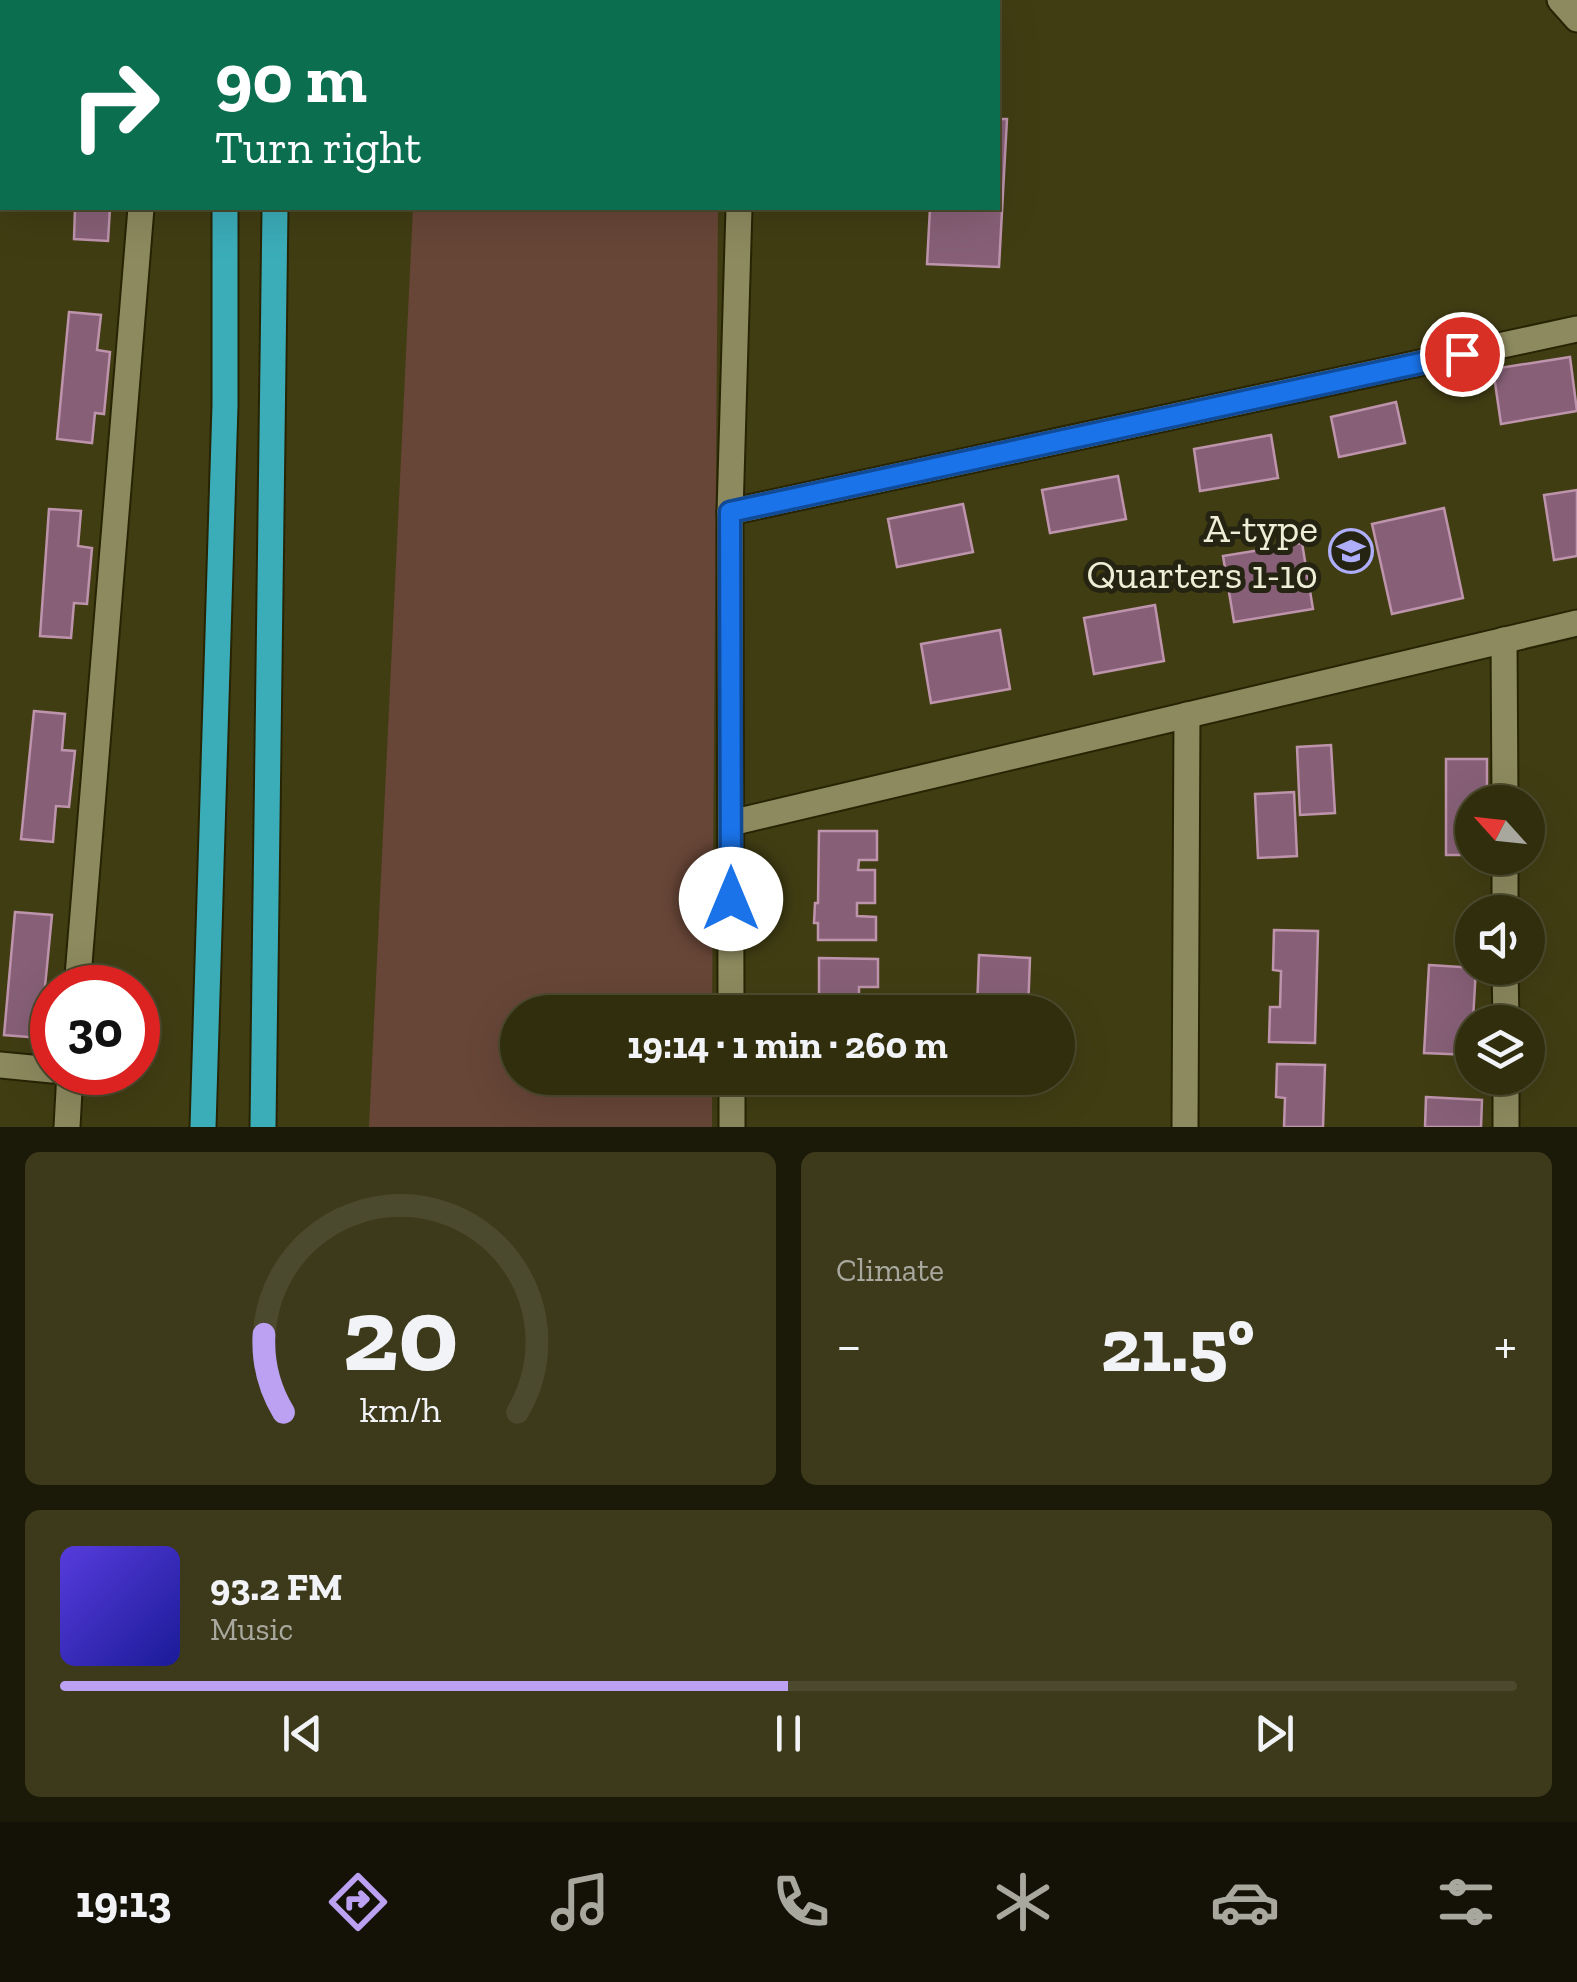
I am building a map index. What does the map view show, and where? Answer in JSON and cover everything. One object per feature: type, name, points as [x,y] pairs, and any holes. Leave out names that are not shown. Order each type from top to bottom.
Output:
[{"type":"main road","points":[[203,1127],[224,405],[225,210]]},
{"type":"main road","points":[[263,1127],[275,210]]},
{"type":"street","points":[[1560,0],[1577,19]]},
{"type":"street","points":[[80,965],[141,210]]},
{"type":"street","points":[[732,995],[730,512],[740,210]]},
{"type":"street","points":[[730,512],[1577,329]]},
{"type":"street","points":[[731,823],[1577,623]]},
{"type":"street","points":[[1504,640],[1505,785]]},
{"type":"street","points":[[1185,1127],[1187,715]]},
{"type":"street","points":[[0,1065],[30,1068]]},
{"type":"street","points":[[68,1127],[69,1095]]},
{"type":"street","points":[[732,1095],[732,1127]]},
{"type":"street","points":[[1506,1095],[1506,1127]]},
{"type":"shaded area","points":[[413,210],[718,210],[712,995],[500,995],[500,1095],[712,1095],[712,1127],[369,1127]]},
{"type":"building","points":[[1000,119],[1007,119],[999,267],[927,264],[930,210],[1000,210]]},
{"type":"building","points":[[75,210],[110,210],[108,241],[74,239]]},
{"type":"building","points":[[69,312],[101,315],[97,350],[110,352],[104,414],[95,413],[92,443],[57,439]]},
{"type":"building","points":[[1570,357],[1577,411],[1501,424],[1493,369]]},
{"type":"building","points":[[1396,402],[1405,443],[1339,457],[1331,417]]},
{"type":"building","points":[[1271,435],[1278,478],[1200,491],[1194,449]]},
{"type":"building","points":[[1118,476],[1126,519],[1050,533],[1042,490]]},
{"type":"building","points":[[1577,490],[1577,556],[1554,560],[1544,495]]},
{"type":"building","points":[[963,504],[973,552],[897,567],[888,519]]},
{"type":"building","points":[[1444,508],[1463,598],[1392,614],[1372,524]]},
{"type":"building","points":[[49,509],[81,511],[78,546],[92,548],[87,604],[74,603],[71,638],[40,636]]},
{"type":"building","points":[[1302,543],[1313,609],[1234,622],[1223,556]]},
{"type":"building","points":[[1155,605],[1164,661],[1094,674],[1084,618]]},
{"type":"building","points":[[1000,630],[1010,689],[931,703],[921,644]]},
{"type":"building","points":[[34,711],[65,714],[62,750],[75,751],[69,807],[56,806],[53,842],[21,839]]},
{"type":"building","points":[[1331,745],[1335,813],[1300,815],[1297,747]]},
{"type":"building","points":[[1446,759],[1487,759],[1487,785],[1455,785],[1455,855],[1446,855]]},
{"type":"building","points":[[1294,792],[1297,856],[1258,858],[1255,794]]},
{"type":"building","points":[[819,831],[877,831],[877,860],[859,860],[858,870],[875,870],[875,903],[857,903],[857,916],[876,917],[876,940],[818,940],[818,923],[814,923]]},
{"type":"building","points":[[15,912],[52,915],[47,965],[30,965],[30,1037],[4,1035]]},
{"type":"building","points":[[1274,930],[1318,931],[1315,1043],[1269,1042],[1270,1007],[1280,1007],[1281,971],[1273,970]]},
{"type":"building","points":[[979,955],[1030,958],[1029,995],[978,995]]},
{"type":"building","points":[[819,958],[878,959],[878,987],[859,987],[859,995],[819,995]]},
{"type":"building","points":[[1429,965],[1455,967],[1455,985],[1475,985],[1474,1005],[1455,1005],[1455,1054],[1424,1053]]},
{"type":"building","points":[[1277,1064],[1325,1065],[1323,1127],[1284,1127],[1285,1098],[1276,1097]]},
{"type":"building","points":[[1426,1097],[1482,1100],[1481,1127],[1425,1127]]},
{"type":"place","name":"A-type Quarters 1-10","points":[[1351,551]]},
{"type":"route","points":[[731,899],[730,512],[1462,354]]}]
